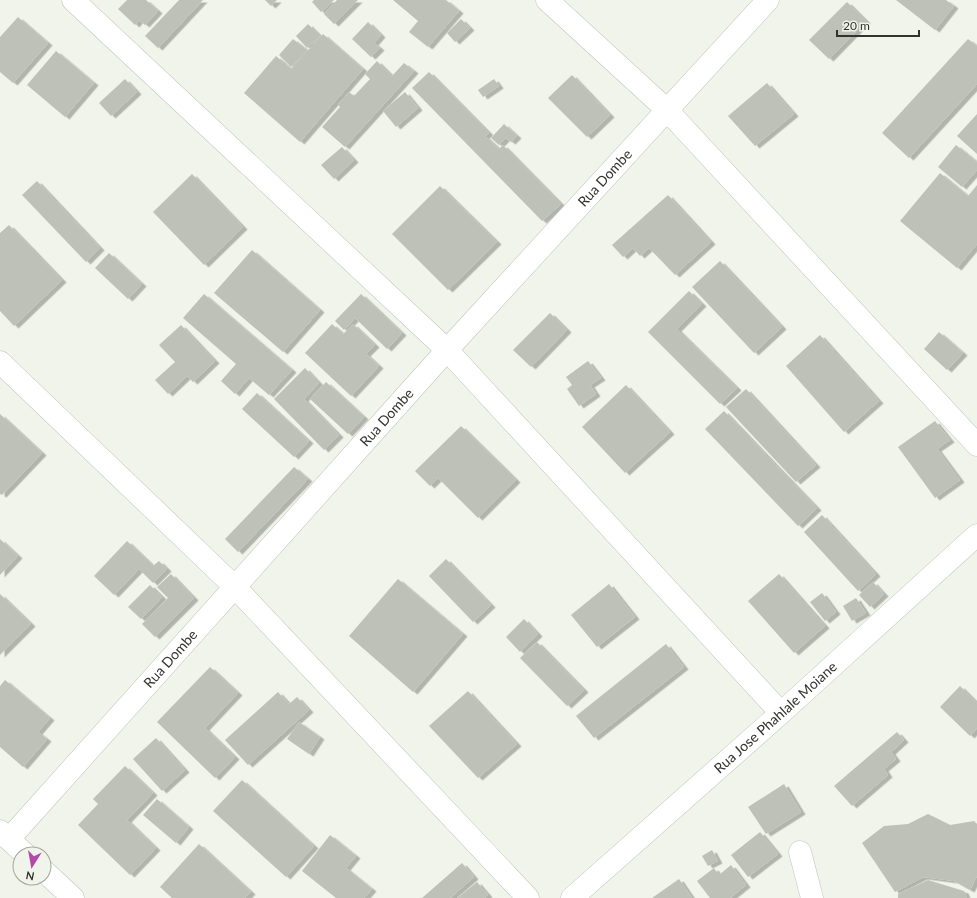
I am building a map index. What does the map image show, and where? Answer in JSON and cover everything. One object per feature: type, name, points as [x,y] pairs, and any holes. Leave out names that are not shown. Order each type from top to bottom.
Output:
[{"type":"street","points":[[73,0],[447,350],[781,713]]},
{"type":"street","points":[[547,0],[666,110],[977,445]]},
{"type":"street","name":"Rua Dombe","points":[[4,835],[234,586],[447,350],[768,0]]},
{"type":"street","points":[[0,362],[234,586],[528,898]]},
{"type":"street","name":"Rua Jose Phahlale Moiane","points":[[572,898],[781,713],[977,535]]},
{"type":"street","points":[[4,835],[16,846]]},
{"type":"street","points":[[800,852],[812,898]]},
{"type":"street","points":[[52,878],[73,898]]},
{"type":"building","points":[[127,0],[146,0],[158,11],[145,25],[139,20],[135,25],[118,9]]},
{"type":"building","points":[[179,0],[203,0],[158,48],[145,36]]},
{"type":"building","points":[[265,0],[277,0],[271,6]]},
{"type":"building","points":[[314,0],[334,0],[321,12],[312,2]]},
{"type":"building","points":[[337,0],[358,0],[334,24],[324,14]]},
{"type":"building","points":[[393,0],[446,0],[459,11],[428,47],[409,32],[418,21]]},
{"type":"building","points":[[896,0],[946,0],[954,6],[935,30]]},
{"type":"building","points":[[847,2],[866,21],[829,59],[809,40]]},
{"type":"building","points":[[18,17],[48,43],[13,83],[0,72],[0,37]]},
{"type":"building","points":[[461,19],[470,28],[455,42],[447,33]]},
{"type":"building","points":[[368,22],[381,35],[374,43],[380,48],[371,57],[352,39]]},
{"type":"building","points":[[308,24],[320,36],[307,48],[296,36]]},
{"type":"building","points":[[323,34],[363,69],[300,142],[244,93],[276,56],[291,69]]},
{"type":"building","points":[[293,39],[307,50],[291,67],[279,55]]},
{"type":"building","points":[[968,39],[977,46],[977,84],[909,158],[882,133]]},
{"type":"building","points":[[56,51],[94,83],[65,117],[27,85]]},
{"type":"building","points":[[377,61],[392,76],[404,63],[414,71],[345,147],[322,127],[340,107],[338,105],[349,92],[354,96],[370,79],[365,74]]},
{"type":"building","points":[[429,72],[489,133],[485,136],[499,149],[503,145],[561,204],[542,221],[412,88]]},
{"type":"building","points":[[572,75],[610,115],[587,137],[548,98]]},
{"type":"building","points":[[125,79],[137,92],[111,116],[99,103]]},
{"type":"building","points":[[494,79],[499,86],[483,97],[478,90]]},
{"type":"building","points":[[767,83],[794,114],[755,146],[728,116]]},
{"type":"building","points":[[405,92],[418,108],[396,127],[383,111]]},
{"type":"building","points":[[977,114],[977,154],[957,136]]},
{"type":"building","points":[[504,124],[517,136],[511,142],[506,138],[499,145],[491,138]]},
{"type":"building","points":[[956,145],[977,162],[977,170],[962,187],[938,167]]},
{"type":"building","points":[[342,147],[354,160],[334,179],[321,165]]},
{"type":"building","points":[[940,173],[968,196],[977,185],[977,244],[957,268],[900,221]]},
{"type":"building","points":[[192,174],[243,227],[204,265],[153,212]]},
{"type":"building","points":[[37,181],[100,248],[86,262],[22,195]]},
{"type":"building","points":[[440,186],[497,242],[448,290],[392,234]]},
{"type":"building","points":[[668,195],[711,242],[675,275],[649,248],[640,256],[633,248],[623,257],[612,245]]},
{"type":"building","points":[[9,225],[62,280],[14,326],[0,311],[0,233]]},
{"type":"building","points":[[252,250],[320,310],[283,352],[214,293]]},
{"type":"building","points":[[109,253],[142,284],[128,299],[95,268]]},
{"type":"building","points":[[720,261],[782,327],[754,353],[692,287]]},
{"type":"building","points":[[689,291],[702,304],[677,329],[737,388],[720,404],[648,332]]},
{"type":"building","points":[[204,294],[292,370],[269,395],[249,378],[235,394],[221,381],[236,364],[183,318]]},
{"type":"building","points":[[361,294],[402,333],[387,349],[355,318],[344,330],[335,321]]},
{"type":"building","points":[[550,313],[567,330],[531,367],[513,350]]},
{"type":"building","points":[[332,324],[343,334],[353,324],[375,345],[366,354],[379,366],[351,396],[305,353]]},
{"type":"building","points":[[181,325],[215,361],[193,382],[187,376],[168,394],[155,380],[175,362],[159,345]]},
{"type":"building","points":[[939,332],[963,353],[947,370],[924,349]]},
{"type":"building","points":[[820,335],[879,401],[844,432],[786,366]]},
{"type":"building","points":[[588,361],[601,378],[590,385],[596,394],[579,406],[567,389],[572,385],[566,377]]},
{"type":"building","points":[[305,368],[319,383],[304,399],[339,435],[324,450],[274,399]]},
{"type":"building","points":[[326,382],[364,417],[348,434],[310,399]]},
{"type":"building","points":[[626,385],[670,432],[625,473],[582,427]]},
{"type":"building","points":[[746,389],[816,465],[796,482],[726,407]]},
{"type":"building","points":[[257,393],[309,441],[294,457],[242,409]]},
{"type":"building","points":[[724,411],[817,508],[798,526],[705,429]]},
{"type":"building","points":[[0,414],[42,453],[2,495],[0,494]]},
{"type":"building","points":[[935,421],[950,440],[937,449],[960,480],[935,498],[898,447]]},
{"type":"building","points":[[461,426],[516,480],[478,518],[438,478],[430,486],[415,471]]},
{"type":"building","points":[[294,467],[308,479],[238,552],[225,539]]},
{"type":"building","points":[[822,515],[876,574],[858,591],[804,532]]},
{"type":"building","points":[[0,539],[18,556],[0,575]]},
{"type":"building","points":[[127,541],[153,566],[159,561],[167,569],[153,583],[139,569],[114,595],[94,576]]},
{"type":"building","points":[[446,559],[491,605],[473,622],[429,576]]},
{"type":"building","points":[[171,574],[194,598],[155,637],[142,624],[168,598],[157,587]]},
{"type":"building","points":[[779,574],[825,626],[794,653],[748,601]]},
{"type":"building","points":[[398,579],[463,634],[413,692],[349,636]]},
{"type":"building","points":[[873,582],[884,594],[870,607],[859,595]]},
{"type":"building","points":[[609,584],[635,617],[597,647],[571,615]]},
{"type":"building","points":[[150,585],[162,597],[141,619],[128,607]]},
{"type":"building","points":[[822,593],[836,612],[825,621],[810,602]]},
{"type":"building","points":[[0,594],[31,624],[0,655]]},
{"type":"building","points":[[856,598],[866,613],[852,621],[843,606]]},
{"type":"building","points":[[524,619],[538,634],[520,652],[506,637]]},
{"type":"building","points":[[537,642],[584,690],[567,706],[520,658]]},
{"type":"building","points":[[666,644],[684,667],[594,738],[576,716]]},
{"type":"building","points":[[210,667],[238,693],[205,728],[235,757],[215,778],[157,722]]},
{"type":"building","points":[[5,680],[50,718],[38,732],[47,739],[23,767],[0,747],[0,686]]},
{"type":"building","points":[[960,686],[977,703],[977,728],[970,736],[940,707]]},
{"type":"building","points":[[468,691],[517,744],[478,778],[429,726]]},
{"type":"building","points":[[278,692],[289,704],[297,697],[309,710],[248,765],[225,740]]},
{"type":"building","points":[[299,722],[320,737],[309,754],[287,739]]},
{"type":"building","points":[[897,732],[904,740],[891,752],[896,759],[884,769],[888,775],[852,806],[834,786]]},
{"type":"building","points":[[156,738],[185,770],[162,791],[133,759]]},
{"type":"building","points":[[125,766],[153,793],[127,820],[156,848],[130,875],[78,825],[98,804],[93,799]]},
{"type":"building","points":[[242,780],[314,846],[286,877],[213,811]]},
{"type":"building","points":[[784,784],[801,812],[766,834],[748,807]]},
{"type":"building","points":[[157,799],[189,827],[176,843],[143,815]]},
{"type":"building","points":[[928,814],[950,825],[974,821],[977,824],[977,876],[970,890],[954,881],[923,877],[895,892],[862,843],[884,826],[908,824]]},
{"type":"building","points":[[760,832],[778,854],[748,877],[731,855]]},
{"type":"building","points":[[330,835],[356,856],[346,868],[372,889],[364,898],[336,898],[302,871]]},
{"type":"building","points":[[199,844],[251,892],[245,898],[172,898],[160,887]]},
{"type":"building","points":[[712,850],[718,861],[708,866],[702,856]]},
{"type":"building","points":[[462,863],[474,877],[450,898],[422,898]]},
{"type":"building","points":[[731,865],[746,885],[730,898],[710,898],[697,881],[714,868],[719,875]]},
{"type":"building","points":[[679,879],[692,898],[652,898]]},
{"type":"building","points":[[928,880],[964,891],[967,898],[898,898],[898,894]]},
{"type":"building","points":[[477,882],[488,895],[485,898],[457,898]]}]
